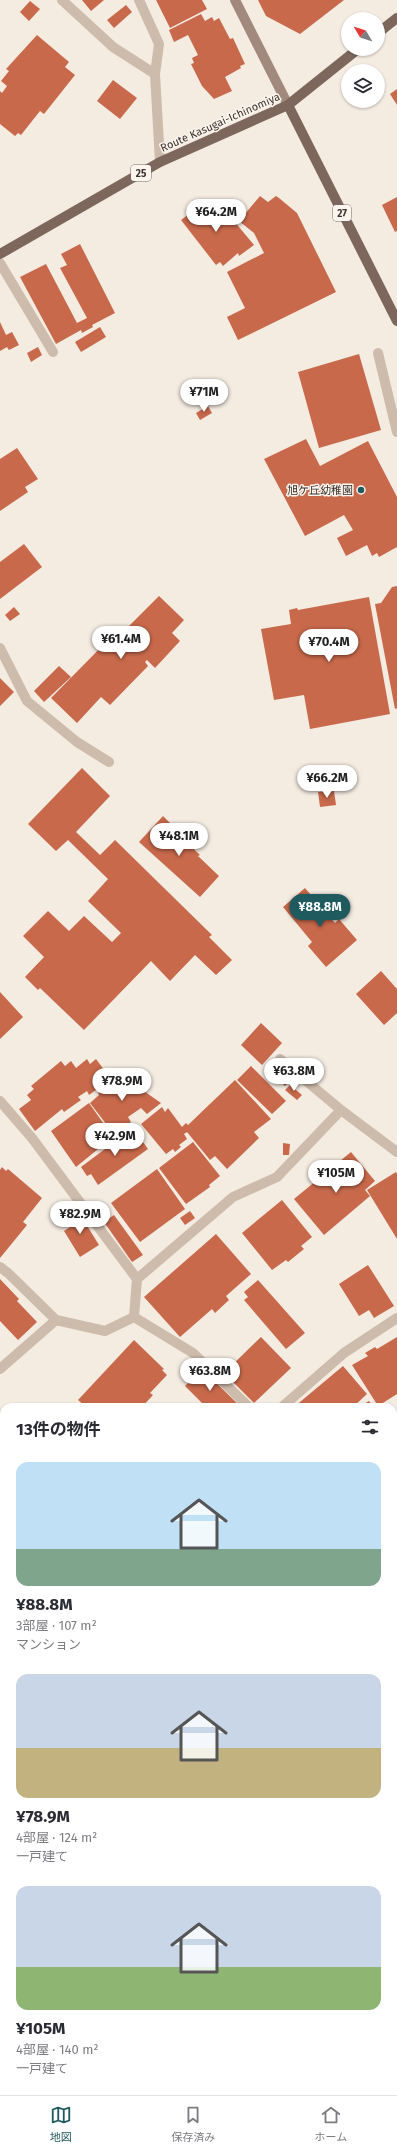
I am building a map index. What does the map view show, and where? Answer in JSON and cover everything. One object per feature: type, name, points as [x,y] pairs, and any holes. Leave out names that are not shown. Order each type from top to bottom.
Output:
[{"type":"main road","points":[[385,27],[397,18]]},
{"type":"main road","name":"Route Kasugai-Ichinomiya","points":[[0,254],[160,162],[288,105],[349,56]]},
{"type":"main road","name":"27","points":[[288,105],[397,321]]},
{"type":"street","points":[[62,0],[113,47],[155,74]]},
{"type":"street","points":[[139,0],[159,44],[155,74],[160,162]]},
{"type":"street","points":[[235,0],[288,105]]},
{"type":"street","points":[[0,263],[53,352]]},
{"type":"street","points":[[378,353],[397,432]]},
{"type":"street","points":[[0,648],[27,701],[77,742],[109,762]]},
{"type":"street","points":[[280,1059],[341,1110],[397,1152]]},
{"type":"street","points":[[0,1101],[32,1138],[137,1279],[134,1317]]},
{"type":"street","points":[[137,1279],[233,1197],[277,1178],[341,1110]]},
{"type":"street","points":[[0,1268],[8,1273],[56,1320],[105,1331],[134,1317]]},
{"type":"street","points":[[134,1317],[193,1353],[245,1403]]},
{"type":"street","points":[[287,1403],[344,1353],[397,1318]]},
{"type":"street","points":[[0,1369],[56,1320]]},
{"type":"building","points":[[82,0],[104,0],[91,11]]},
{"type":"building","points":[[156,0],[202,0],[207,9],[170,28]]},
{"type":"building","points":[[258,0],[344,0],[300,34],[266,16]]},
{"type":"building","points":[[30,1],[40,9],[29,21],[20,12]]},
{"type":"building","points":[[126,5],[132,12],[114,28],[107,20]]},
{"type":"building","points":[[201,14],[205,21],[212,17],[214,21],[219,18],[230,39],[233,38],[245,64],[225,77],[232,91],[214,99],[202,86],[191,64],[194,63],[192,58],[198,55],[188,35],[174,42],[169,30]]},
{"type":"building","points":[[37,35],[69,62],[65,67],[75,75],[44,114],[40,111],[21,135],[18,133],[15,136],[0,124],[0,91],[2,93],[7,86],[1,81],[9,71],[6,69]]},
{"type":"building","points":[[113,80],[137,98],[120,119],[97,101]]},
{"type":"building","points":[[397,89],[397,105],[390,94]]},
{"type":"building","points":[[260,196],[268,202],[276,196],[297,213],[336,292],[238,340],[227,317],[245,308],[227,272],[264,253],[254,233],[239,221]]},
{"type":"building","points":[[397,197],[397,231],[395,232],[382,205]]},
{"type":"building","points":[[205,201],[214,212],[219,207],[222,210],[224,209],[254,245],[239,256],[238,253],[223,266],[220,262],[216,265],[181,220],[189,214],[186,210],[196,202],[199,206]]},
{"type":"building","points":[[231,202],[237,210],[231,215],[224,207]]},
{"type":"building","points":[[80,244],[115,313],[92,325],[93,327],[82,333],[81,330],[56,344],[20,277],[46,264],[77,323],[87,318],[60,268],[67,265],[61,254]]},
{"type":"building","points":[[0,322],[6,335],[12,332],[19,345],[9,350],[7,347],[0,351]]},
{"type":"building","points":[[100,327],[106,337],[81,352],[75,342]]},
{"type":"building","points":[[38,347],[42,355],[31,362],[27,353]]},
{"type":"building","points":[[359,354],[381,430],[319,448],[298,372]]},
{"type":"building","points":[[208,406],[212,413],[200,420],[196,413]]},
{"type":"building","points":[[306,439],[320,466],[368,441],[397,497],[397,547],[379,557],[377,553],[372,556],[367,545],[346,556],[337,538],[353,530],[344,515],[305,536],[264,459]]},
{"type":"building","points":[[17,448],[38,479],[25,487],[28,492],[0,511],[0,459]]},
{"type":"building","points":[[24,544],[42,567],[0,599],[0,562]]},
{"type":"building","points":[[397,586],[397,708],[395,709],[375,604],[381,603],[392,587]]},
{"type":"building","points":[[159,596],[184,620],[172,633],[180,641],[155,668],[147,660],[145,662],[148,666],[110,705],[101,697],[77,723],[51,698],[117,631],[121,634]]},
{"type":"building","points":[[369,597],[390,714],[310,729],[304,695],[274,700],[261,629],[291,624],[289,610],[297,608],[298,610]]},
{"type":"building","points":[[14,607],[20,614],[10,621],[5,615]]},
{"type":"building","points":[[59,666],[71,677],[44,702],[34,691]]},
{"type":"building","points":[[0,678],[14,692],[0,706]]},
{"type":"building","points":[[82,768],[110,796],[76,832],[100,855],[115,840],[212,935],[209,937],[232,960],[216,975],[195,955],[170,981],[151,961],[84,1030],[40,988],[38,990],[25,977],[44,957],[23,936],[48,911],[69,931],[84,916],[112,942],[121,933],[88,901],[108,879],[68,840],[56,851],[28,824]]},
{"type":"building","points":[[334,791],[336,805],[320,807],[318,792]]},
{"type":"building","points":[[163,816],[186,839],[184,840],[200,855],[198,856],[219,876],[200,897],[139,842]]},
{"type":"building","points":[[305,888],[335,923],[339,919],[357,940],[326,967],[308,946],[312,942],[283,907]]},
{"type":"building","points":[[381,971],[397,989],[397,1013],[384,1025],[356,994]]},
{"type":"building","points":[[0,992],[23,1017],[0,1039]]},
{"type":"building","points":[[261,1023],[282,1043],[262,1065],[241,1045]]},
{"type":"building","points":[[87,1059],[90,1064],[96,1059],[111,1079],[89,1095],[87,1091],[78,1097],[81,1100],[64,1112],[62,1109],[35,1131],[19,1109],[31,1100],[27,1095],[34,1089],[31,1086],[61,1061],[65,1066],[71,1061],[76,1068]]},
{"type":"building","points":[[251,1066],[286,1101],[272,1114],[237,1080]]},
{"type":"building","points":[[123,1073],[126,1077],[129,1075],[138,1087],[161,1103],[147,1114],[141,1108],[128,1117],[131,1122],[121,1130],[117,1125],[110,1129],[90,1103],[99,1095],[98,1093]]},
{"type":"building","points":[[281,1076],[288,1083],[285,1086],[278,1080]]},
{"type":"building","points":[[235,1080],[271,1119],[254,1132],[259,1138],[227,1169],[215,1156],[210,1160],[187,1132],[184,1134],[187,1139],[179,1145],[181,1147],[175,1152],[173,1149],[166,1154],[141,1124],[162,1107],[165,1112],[168,1108],[182,1127],[186,1123],[188,1125]]},
{"type":"building","points":[[290,1085],[302,1095],[297,1100],[285,1090]]},
{"type":"building","points":[[89,1103],[111,1134],[101,1142],[103,1145],[76,1167],[51,1131]]},
{"type":"building","points":[[133,1128],[148,1149],[98,1185],[91,1174],[87,1176],[81,1167]]},
{"type":"building","points":[[193,1142],[220,1176],[209,1185],[210,1187],[186,1204],[159,1168]]},
{"type":"building","points":[[283,1143],[290,1144],[289,1155],[283,1155]]},
{"type":"building","points":[[351,1152],[375,1181],[365,1190],[370,1196],[324,1235],[294,1199]]},
{"type":"building","points":[[2,1167],[6,1171],[8,1169],[42,1198],[23,1222],[27,1225],[0,1258],[0,1170]]},
{"type":"building","points":[[157,1169],[185,1209],[140,1242],[111,1203]]},
{"type":"building","points":[[396,1172],[397,1174],[397,1239],[367,1190]]},
{"type":"building","points":[[282,1200],[312,1237],[301,1246],[304,1249],[288,1262],[286,1260],[272,1270],[242,1233]]},
{"type":"building","points":[[104,1207],[110,1216],[102,1222],[96,1213]]},
{"type":"building","points":[[190,1211],[195,1218],[185,1225],[180,1218]]},
{"type":"building","points":[[75,1212],[78,1218],[81,1216],[99,1245],[80,1257],[64,1231],[70,1227],[65,1219]]},
{"type":"building","points":[[114,1215],[143,1255],[132,1262],[104,1222]]},
{"type":"building","points":[[216,1234],[251,1274],[226,1296],[229,1300],[215,1313],[212,1309],[180,1337],[144,1297]]},
{"type":"building","points":[[368,1265],[394,1306],[374,1318],[369,1310],[359,1316],[339,1284]]},
{"type":"building","points":[[0,1279],[19,1299],[17,1301],[37,1322],[18,1340],[0,1321]]},
{"type":"building","points":[[258,1280],[305,1333],[286,1349],[244,1300],[248,1297],[244,1292]]},
{"type":"building","points":[[261,1337],[291,1368],[254,1403],[224,1373]]},
{"type":"building","points":[[397,1337],[397,1394],[383,1403],[376,1403],[352,1365],[368,1356],[365,1353],[375,1347],[377,1349]]},
{"type":"building","points":[[134,1340],[164,1369],[162,1370],[167,1375],[150,1393],[153,1395],[146,1403],[81,1403],[78,1400]]},
{"type":"building","points":[[343,1366],[367,1394],[357,1403],[299,1403]]},
{"type":"building","points":[[202,1369],[237,1403],[202,1403],[185,1386]]},
{"type":"place","name":"旭ケ丘幼稚園","points":[[361,490]]}]
